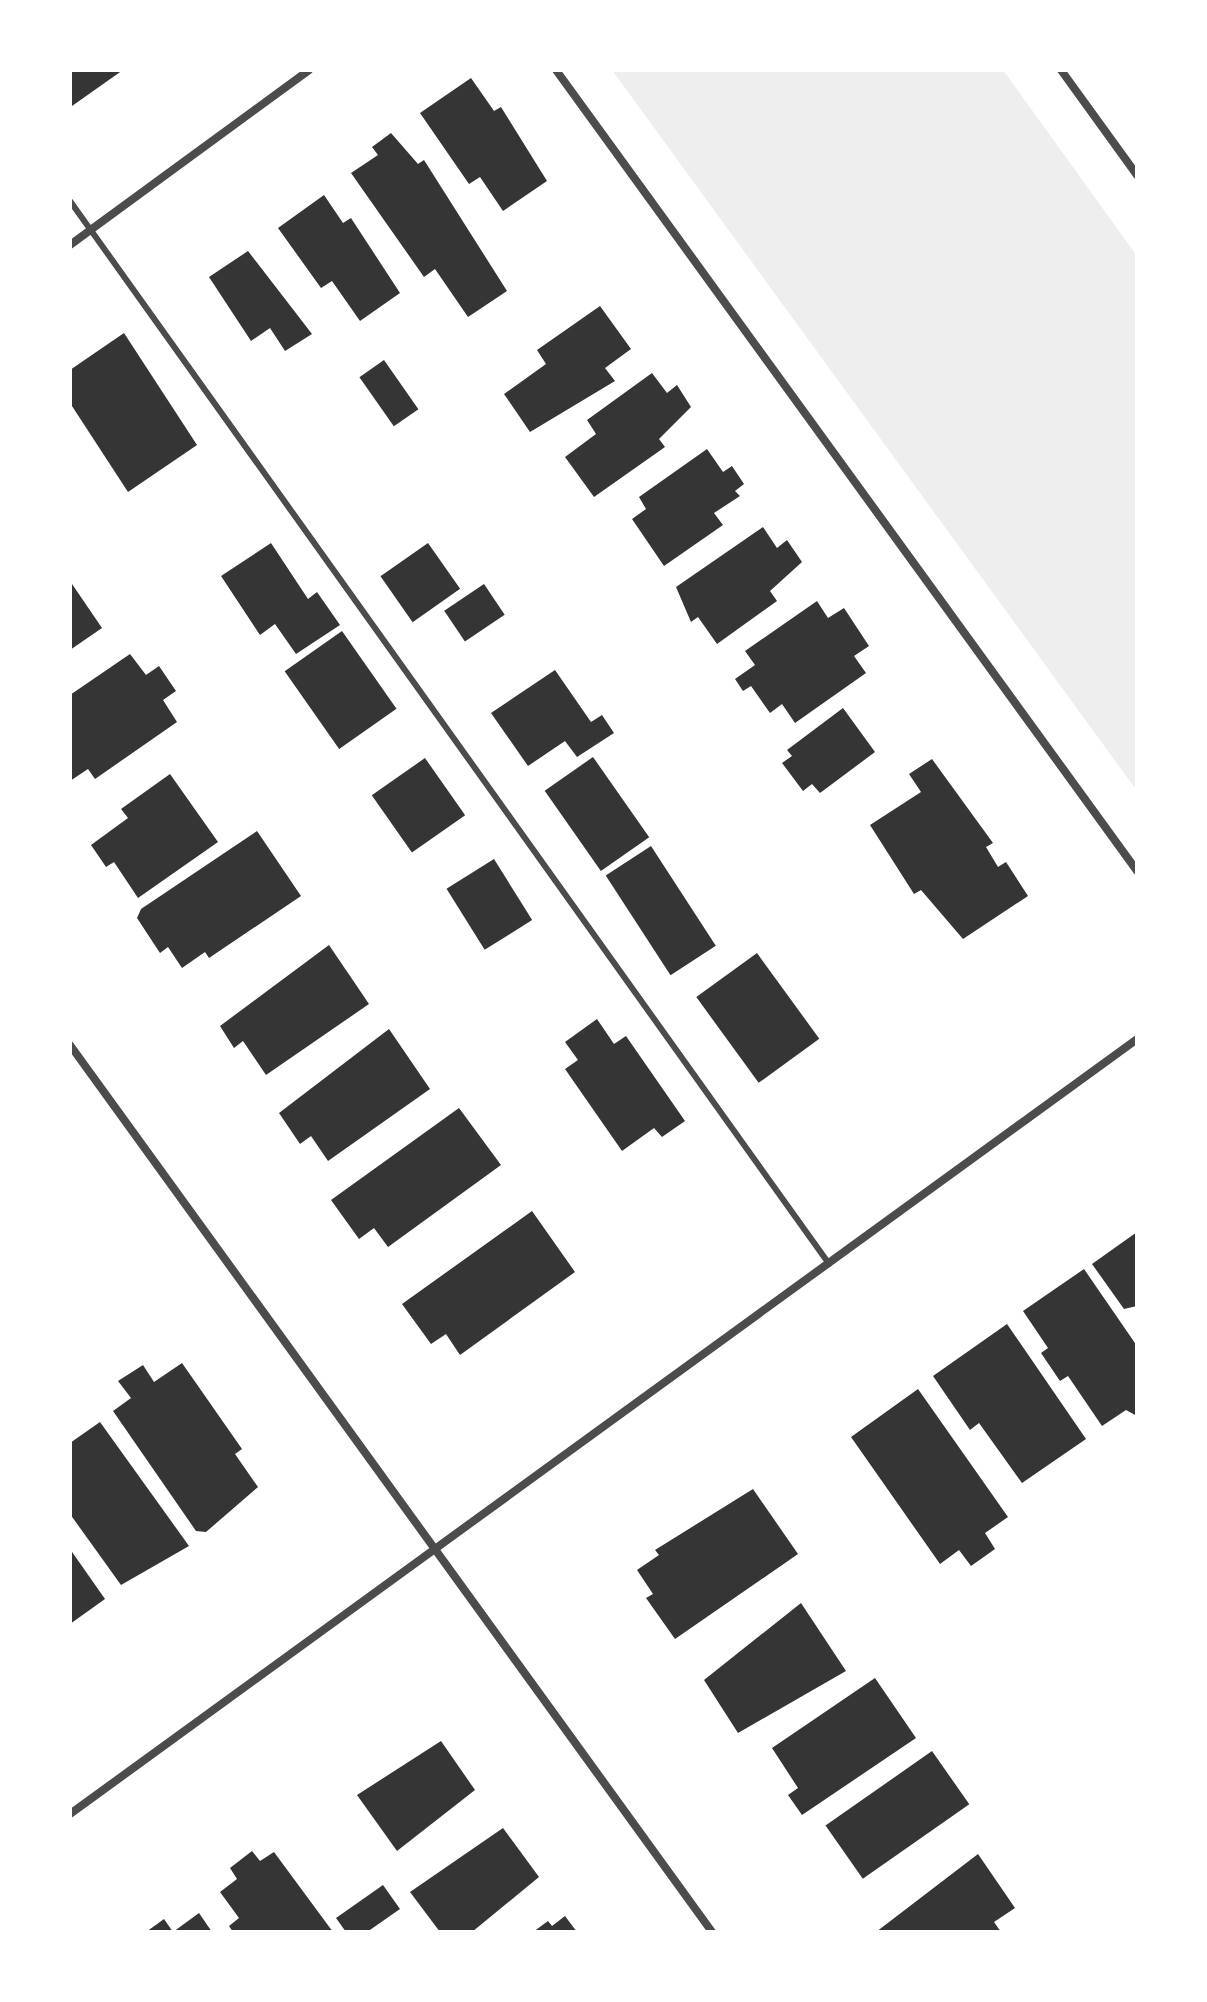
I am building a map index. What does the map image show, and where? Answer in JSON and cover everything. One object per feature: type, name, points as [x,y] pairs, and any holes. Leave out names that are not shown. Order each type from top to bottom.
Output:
[{"type":"street","points":[[70,245],[309,70]]},
{"type":"street","points":[[556,70],[1137,871]]},
{"type":"street","points":[[1061,70],[1137,175]]},
{"type":"street","points":[[70,1814],[1137,1039]]},
{"type":"street","points":[[70,1045],[712,1932]]},
{"type":"lane","points":[[70,201],[829,1264]]},
{"type":"shaded area","points":[[612,70],[1003,70],[1137,256],[1137,791]]},
{"type":"building","points":[[70,70],[123,70],[72,106]]},
{"type":"building","points":[[471,78],[494,111],[501,107],[547,181],[503,211],[480,177],[469,184],[420,113]]},
{"type":"building","points":[[391,133],[418,164],[424,160],[507,291],[468,317],[435,269],[424,277],[351,173],[378,155],[372,147]]},
{"type":"building","points":[[324,195],[343,223],[351,218],[400,293],[360,321],[332,281],[321,288],[278,228]]},
{"type":"building","points":[[248,251],[312,334],[285,351],[270,328],[251,341],[209,277]]},
{"type":"building","points":[[600,306],[631,349],[605,368],[615,381],[530,432],[504,394],[546,364],[537,350]]},
{"type":"building","points":[[124,333],[197,445],[128,492],[70,403],[70,370]]},
{"type":"building","points":[[384,360],[418,409],[394,426],[359,377]]},
{"type":"building","points":[[652,373],[667,393],[677,385],[691,407],[659,439],[665,447],[594,497],[565,457],[596,434],[587,420]]},
{"type":"building","points":[[707,449],[723,472],[732,466],[744,484],[735,491],[740,496],[714,513],[723,525],[664,566],[632,519],[646,509],[639,497]]},
{"type":"building","points":[[763,527],[777,548],[787,540],[802,562],[770,591],[777,601],[717,644],[698,617],[691,622],[676,587]]},
{"type":"building","points":[[271,543],[308,599],[317,592],[340,625],[296,654],[275,624],[260,635],[221,576]]},
{"type":"building","points":[[428,543],[460,589],[413,622],[380,576]]},
{"type":"building","points":[[70,581],[102,628],[70,650]]},
{"type":"building","points":[[484,584],[505,615],[465,642],[444,611]]},
{"type":"building","points":[[817,601],[828,618],[844,608],[869,646],[854,656],[866,673],[795,723],[782,704],[770,713],[751,686],[743,691],[735,679],[755,665],[745,651]]},
{"type":"building","points":[[342,631],[396,709],[339,749],[285,671]]},
{"type":"building","points":[[130,654],[146,675],[159,666],[176,691],[163,700],[177,722],[95,779],[88,769],[70,781],[70,695]]},
{"type":"building","points":[[555,670],[591,722],[602,715],[614,733],[577,757],[565,741],[528,766],[491,713]]},
{"type":"building","points":[[843,708],[875,752],[820,793],[812,784],[803,791],[782,763],[792,756],[787,750]]},
{"type":"building","points":[[593,757],[649,837],[601,871],[545,791]]},
{"type":"building","points":[[425,758],[465,815],[412,853],[372,795]]},
{"type":"building","points":[[932,759],[993,843],[986,847],[998,867],[1006,862],[1028,896],[963,939],[921,890],[914,894],[870,825],[921,792],[909,774]]},
{"type":"building","points":[[170,774],[218,842],[138,898],[114,862],[106,867],[91,845],[128,818],[121,809]]},
{"type":"building","points":[[257,831],[301,896],[209,958],[205,952],[182,968],[168,947],[160,953],[137,918],[141,909]]},
{"type":"building","points":[[651,846],[716,946],[671,975],[606,875]]},
{"type":"building","points":[[494,859],[532,920],[485,950],[447,889]]},
{"type":"building","points":[[329,945],[369,1004],[266,1075],[243,1041],[234,1048],[220,1026]]},
{"type":"building","points":[[757,953],[819,1039],[759,1083],[696,997]]},
{"type":"building","points":[[597,1019],[614,1044],[626,1036],[685,1121],[662,1137],[654,1128],[622,1151],[565,1069],[578,1060],[565,1042]]},
{"type":"building","points":[[389,1029],[430,1089],[328,1161],[311,1136],[300,1144],[279,1113]]},
{"type":"building","points":[[459,1108],[501,1165],[388,1247],[374,1228],[359,1239],[331,1200]]},
{"type":"building","points":[[532,1211],[575,1272],[460,1355],[446,1334],[431,1344],[402,1304]]},
{"type":"building","points":[[1137,1232],[1137,1306],[1124,1309],[1092,1264]]},
{"type":"building","points":[[1084,1269],[1137,1346],[1137,1416],[1126,1410],[1102,1426],[1068,1376],[1060,1381],[1041,1353],[1048,1348],[1023,1311]]},
{"type":"building","points":[[1007,1324],[1086,1439],[1022,1483],[979,1423],[970,1430],[933,1376]]},
{"type":"building","points":[[182,1363],[242,1449],[235,1454],[258,1487],[206,1532],[196,1531],[113,1411],[131,1398],[118,1381],[143,1365],[154,1382]]},
{"type":"building","points":[[918,1389],[1008,1517],[985,1533],[995,1549],[971,1566],[959,1550],[940,1564],[851,1437]]},
{"type":"building","points":[[100,1422],[189,1546],[121,1585],[70,1514],[70,1443]]},
{"type":"building","points":[[753,1489],[798,1554],[675,1639],[646,1598],[653,1594],[637,1570],[659,1555],[655,1550]]},
{"type":"building","points":[[70,1549],[105,1599],[70,1624]]},
{"type":"building","points":[[801,1603],[846,1671],[738,1733],[704,1680]]},
{"type":"building","points":[[875,1678],[916,1738],[802,1815],[788,1795],[798,1788],[772,1748]]},
{"type":"building","points":[[441,1741],[475,1790],[397,1851],[357,1795]]},
{"type":"building","points":[[932,1751],[969,1804],[863,1879],[826,1826]]},
{"type":"building","points":[[503,1828],[539,1877],[472,1932],[440,1932],[410,1892]]},
{"type":"building","points":[[252,1851],[260,1861],[274,1852],[333,1932],[233,1932],[229,1926],[239,1918],[220,1892],[237,1879],[230,1868]]},
{"type":"building","points":[[978,1854],[1015,1908],[994,1922],[1001,1932],[876,1932]]},
{"type":"building","points":[[383,1885],[400,1909],[367,1932],[346,1932],[336,1918]]},
{"type":"building","points":[[199,1913],[212,1932],[173,1932]]},
{"type":"building","points":[[565,1916],[577,1932],[533,1932],[548,1921],[552,1926]]},
{"type":"building","points":[[164,1919],[173,1932],[146,1932]]}]
